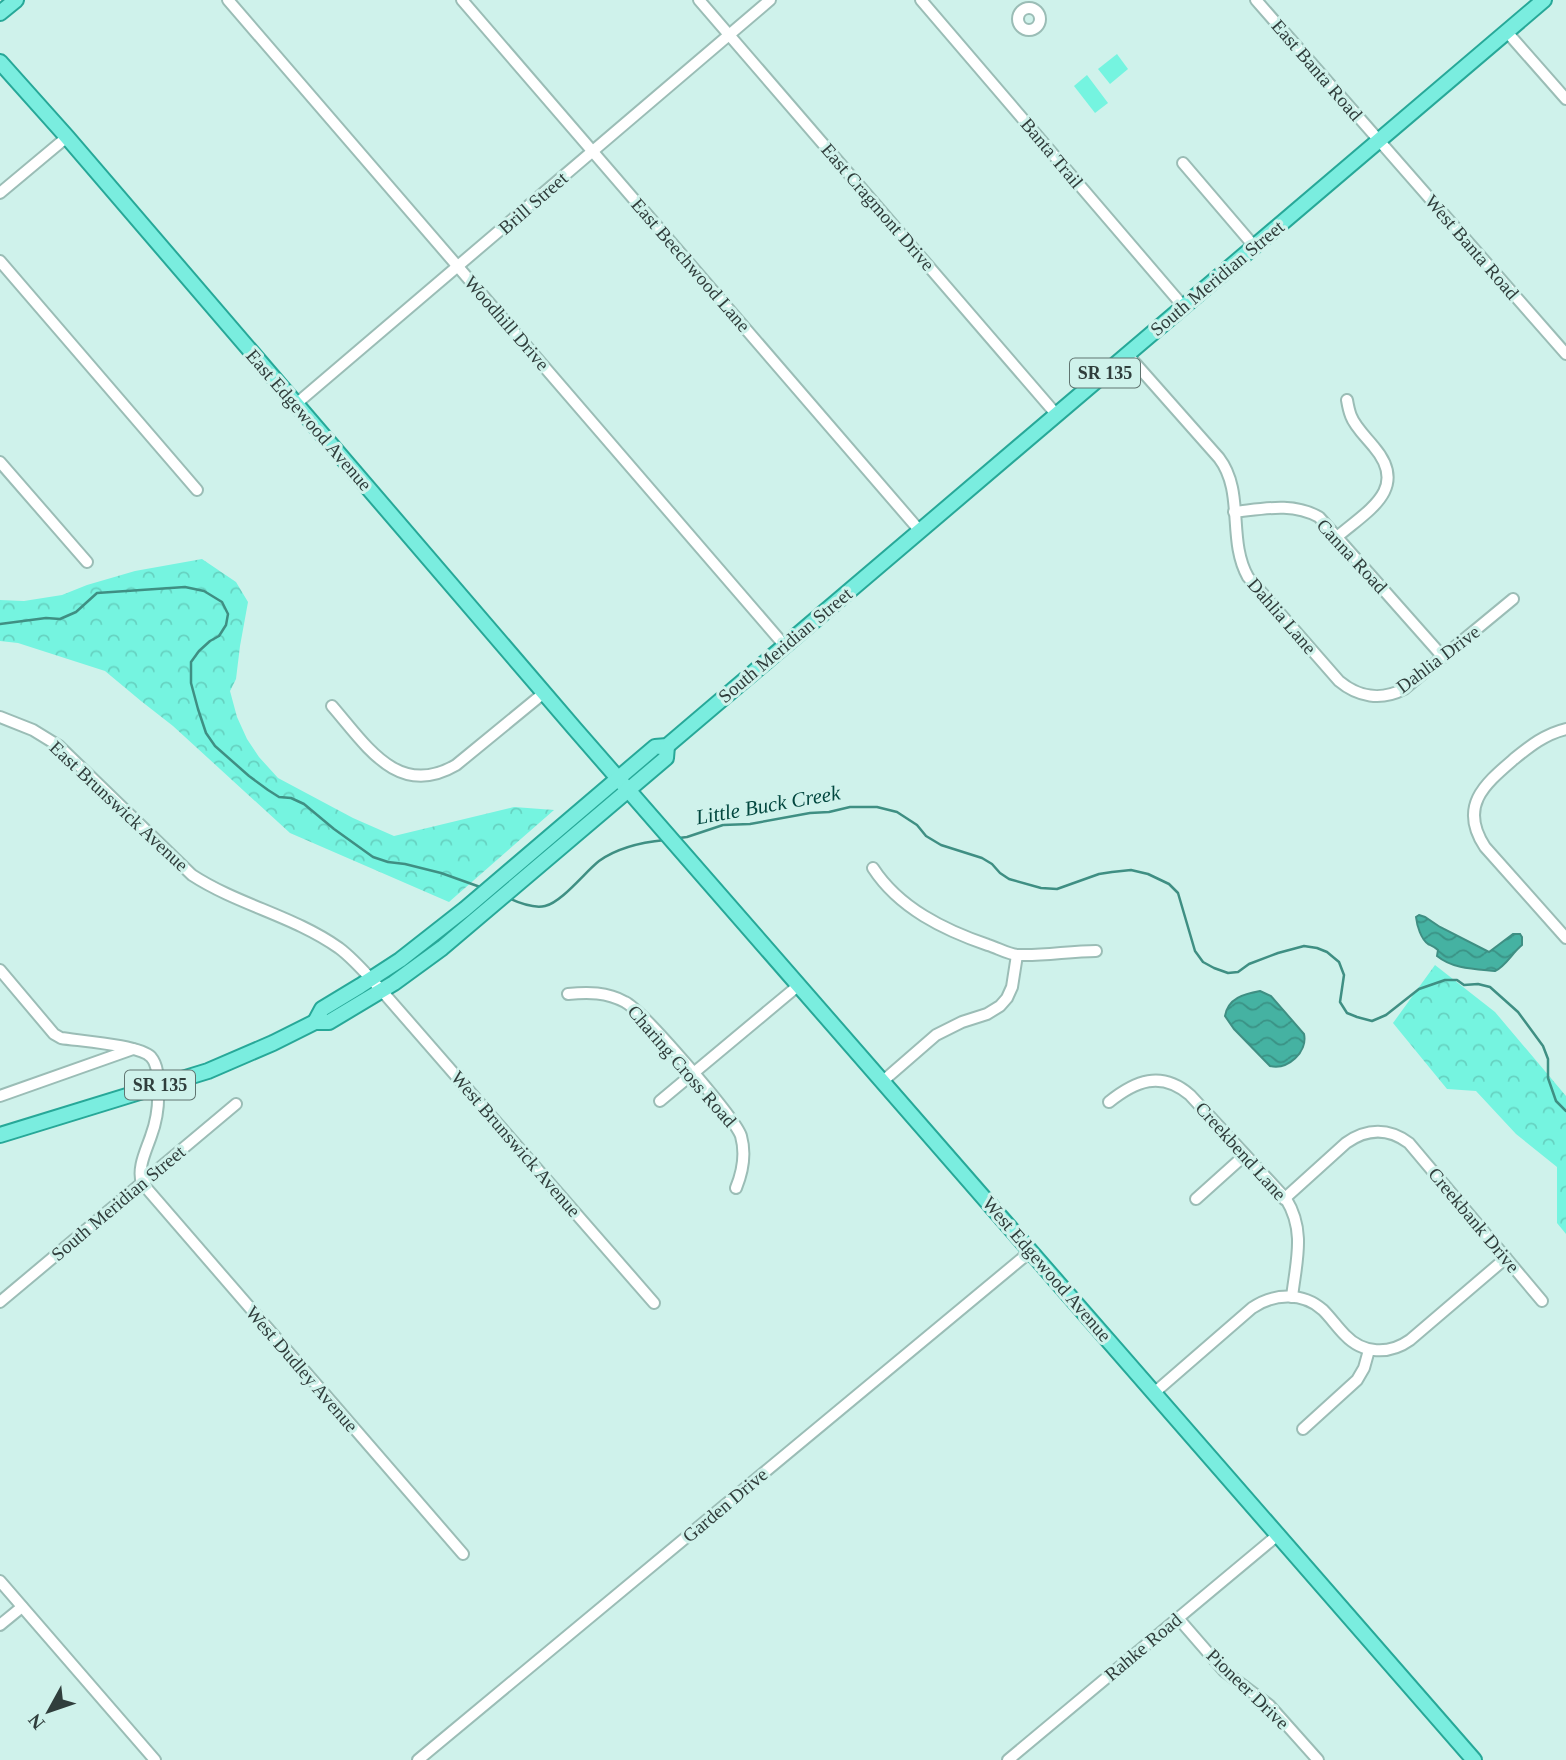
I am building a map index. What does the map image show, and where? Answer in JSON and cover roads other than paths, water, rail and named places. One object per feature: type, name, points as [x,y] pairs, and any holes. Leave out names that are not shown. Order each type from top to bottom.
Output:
[{"type":"main road","points":[[0,13],[16,0]]},
{"type":"main road","name":"South Meridian Street","points":[[0,1135],[208,1071],[315,1022],[329,1022],[655,747],[667,746],[1544,0]]},
{"type":"main road","name":"East Edgewood Avenue","points":[[0,62],[619,778]]},
{"type":"main road","name":"South Meridian Street","points":[[376,985],[425,961],[482,915],[666,758],[667,746]]},
{"type":"main road","name":"West Edgewood Avenue","points":[[619,778],[1474,1760]]},
{"type":"street","name":"Woodhill Drive","points":[[228,0],[785,646]]},
{"type":"street","name":"East Beechwood Lane","points":[[462,0],[920,531]]},
{"type":"street","name":"East Cragmont Drive","points":[[699,0],[1056,414]]},
{"type":"street","name":"Brill Street","points":[[296,404],[770,0]]},
{"type":"street","name":"Banta Trail","points":[[921,0],[1183,306]]},
{"type":"street","name":"East Banta Road","points":[[1256,0],[1378,141]]},
{"type":"street","points":[[1507,32],[1566,99]]},
{"type":"street","points":[[0,193],[67,137]]},
{"type":"street","name":"West Banta Road","points":[[1378,141],[1566,354]]},
{"type":"street","points":[[1183,163],[1254,246]]},
{"type":"street","points":[[0,261],[197,490]]},
{"type":"street","name":"Dahlia Lane","points":[[1127,354],[1225,466],[1231,483],[1240,559],[1248,577],[1339,681],[1354,691]]},
{"type":"street","points":[[1337,537],[1379,500],[1388,481],[1385,462],[1351,419],[1347,400]]},
{"type":"street","points":[[0,462],[86,562]]},
{"type":"street","name":"Canna Road","points":[[1234,512],[1285,507],[1304,510],[1319,517],[1443,657]]},
{"type":"street","name":"Dahlia Drive","points":[[1354,691],[1375,697],[1397,693],[1407,688],[1513,599]]},
{"type":"street","points":[[332,706],[381,762],[405,774],[425,776],[443,772],[456,765],[545,692]]},
{"type":"street","name":"East Brunswick Avenue","points":[[0,717],[40,733],[62,749],[192,875],[209,886],[319,937],[345,954],[376,985]]},
{"type":"street","points":[[1566,729],[1534,743],[1489,781],[1479,795],[1474,815],[1477,832],[1485,847],[1566,938]]},
{"type":"street","points":[[873,868],[899,897],[953,933],[1017,955],[1096,951]]},
{"type":"street","points":[[883,1081],[936,1035],[1000,1006],[1012,987],[1017,955]]},
{"type":"street","points":[[0,970],[54,1034],[61,1038],[134,1049],[152,1058],[159,1086],[157,1116],[140,1173],[142,1183]]},
{"type":"street","points":[[0,992],[11,983]]},
{"type":"street","name":"West Brunswick Avenue","points":[[376,985],[654,1304]]},
{"type":"street","points":[[660,1101],[799,985]]},
{"type":"street","name":"Charing Cross Road","points":[[568,994],[603,994],[628,1003],[693,1073],[733,1120],[741,1137],[743,1164],[736,1188]]},
{"type":"street","points":[[0,1096],[134,1049]]},
{"type":"street","name":"Creekbend Lane","points":[[1109,1102],[1126,1089],[1140,1083],[1159,1081],[1178,1086],[1191,1094],[1293,1211],[1298,1231],[1292,1297]]},
{"type":"street","name":"South Meridian Street","points":[[0,1303],[236,1104]]},
{"type":"street","name":"Creekbank Drive","points":[[1284,1199],[1356,1136],[1378,1131],[1397,1135],[1405,1140],[1542,1301]]},
{"type":"street","points":[[1196,1199],[1245,1155]]},
{"type":"street","name":"West Dudley Avenue","points":[[142,1183],[463,1554]]},
{"type":"street","name":"Garden Drive","points":[[418,1760],[1031,1251]]},
{"type":"street","points":[[1154,1393],[1252,1308],[1273,1298],[1292,1297],[1307,1300],[1320,1308],[1356,1344],[1369,1350],[1392,1349],[1407,1342],[1506,1258]]},
{"type":"street","points":[[1303,1429],[1355,1382],[1364,1368],[1369,1350]]},
{"type":"street","name":"Rahke Road","points":[[1008,1760],[1279,1534]]},
{"type":"street","points":[[0,1581],[155,1760]]},
{"type":"street","points":[[0,1625],[22,1607]]},
{"type":"street","name":"Pioneer Drive","points":[[1178,1618],[1224,1671],[1269,1705],[1318,1760]]},
{"type":"water","points":[[1419,915],[1489,952],[1513,934],[1520,934],[1522,945],[1495,971],[1457,966],[1437,956],[1438,950],[1423,939],[1416,917]]},
{"type":"water","points":[[1260,991],[1271,996],[1304,1034],[1300,1053],[1290,1062],[1277,1067],[1270,1066],[1225,1016],[1233,1001],[1243,995]]},
{"type":"waterway","name":"Little Buck Creek","points":[[0,624],[46,618],[60,619],[76,612],[97,593],[185,587],[204,591],[222,602],[228,614],[226,625],[219,636],[199,651],[191,662],[191,683],[198,709],[206,733],[215,746],[268,790],[279,797],[291,798],[304,804],[373,857],[441,873],[483,888]]},
{"type":"waterway","name":"Little Buck Creek","points":[[679,838],[723,825],[750,824],[850,807],[877,807],[897,812],[941,845],[982,858],[1009,879],[1041,888],[1057,889],[1112,872],[1131,870],[1148,874],[1169,884],[1178,893],[1195,951],[1203,962],[1228,973],[1238,972],[1249,964],[1278,953],[1304,946],[1317,948],[1339,962],[1344,975],[1340,1002],[1347,1013],[1357,1017],[1372,1021],[1386,1015],[1419,989],[1445,980],[1490,987],[1518,1012],[1543,1046],[1548,1059],[1548,1078],[1556,1101],[1566,1111]]},
{"type":"waterway","name":"Little Buck Creek","points":[[508,898],[531,906],[545,906],[559,899],[606,856],[631,846],[665,840]]}]
